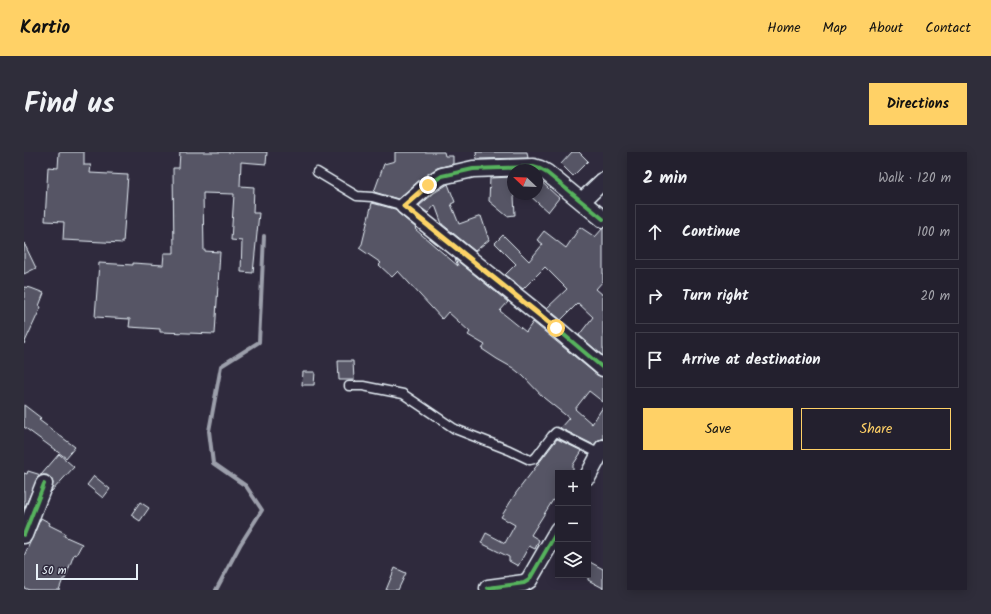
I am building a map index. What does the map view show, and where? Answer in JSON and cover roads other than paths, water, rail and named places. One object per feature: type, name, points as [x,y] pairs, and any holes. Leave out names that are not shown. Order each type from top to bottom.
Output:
[{"type":"street","points":[[603,219],[547,172],[540,168],[533,167],[473,169],[442,176],[428,185],[404,206],[556,328],[603,368]]},
{"type":"street","points":[[582,201],[603,182]]},
{"type":"street","points":[[591,471],[602,451]]},
{"type":"street","points":[[24,535],[44,484]]},
{"type":"street","points":[[488,588],[529,580],[555,535]]},
{"type":"lane","points":[[317,172],[357,196],[372,196],[404,206]]},
{"type":"lane","points":[[349,386],[363,386],[403,394],[455,430],[509,450],[530,460],[537,456],[556,432],[602,451]]},
{"type":"waterway","points":[[216,590],[240,545],[262,510],[246,486],[213,463],[209,431],[221,366],[259,342],[264,236]]}]
